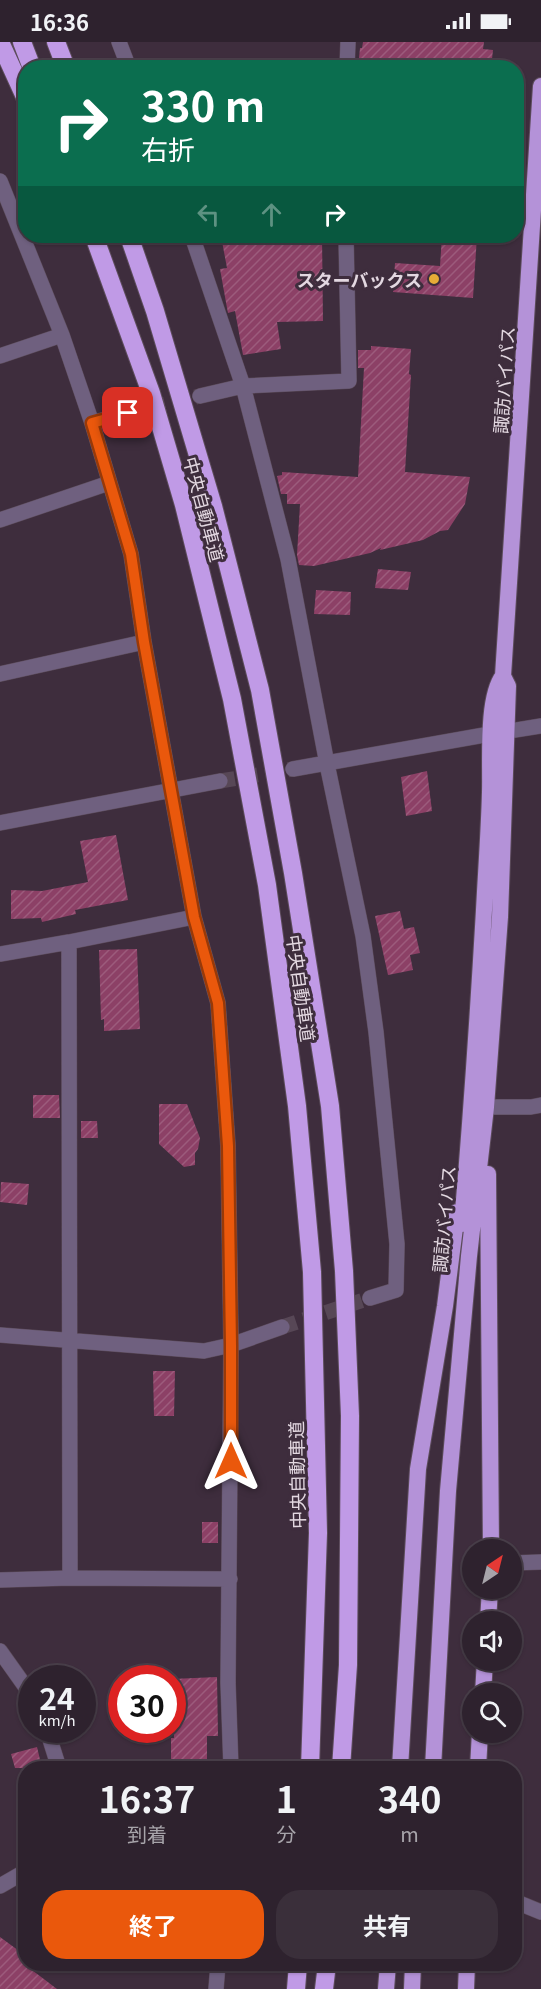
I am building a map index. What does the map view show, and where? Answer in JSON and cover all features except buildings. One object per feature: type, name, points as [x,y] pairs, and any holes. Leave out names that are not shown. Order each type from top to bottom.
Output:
[{"type":"highway","points":[[0,42],[18,81]]},
{"type":"highway","points":[[22,42],[29,60]]},
{"type":"highway","points":[[56,42],[63,60]]},
{"type":"highway","name":"諏訪バイパス","points":[[433,1761],[448,1491],[486,1107],[500,917],[496,684],[503,676],[539,176],[541,86]]},
{"type":"highway","points":[[90,243],[130,335]]},
{"type":"highway","name":"中央自動車道","points":[[97,243],[151,393],[184,505],[232,699],[267,885],[297,1106],[312,1272],[318,1533],[310,1761]]},
{"type":"highway","name":"中央自動車道","points":[[131,243],[155,311],[213,506],[260,690],[294,873],[330,1106],[344,1271],[350,1416],[348,1665],[341,1761]]},
{"type":"highway","name":"諏訪バイパス","points":[[423,1761],[439,1489],[472,1104],[490,792],[498,733]]},
{"type":"highway","points":[[483,1131],[489,1136],[491,1539]]},
{"type":"highway","points":[[400,1761],[418,1469],[445,1306],[458,1205],[464,1195]]},
{"type":"highway","points":[[478,1761],[479,1743]]},
{"type":"highway","points":[[296,1989],[297,1971]]},
{"type":"highway","points":[[324,1989],[326,1971]]},
{"type":"highway","points":[[386,1989],[387,1971]]},
{"type":"highway","points":[[411,1989],[412,1971]]},
{"type":"highway","points":[[421,1989],[422,1971]]},
{"type":"highway","points":[[466,1989],[467,1971]]},
{"type":"street","points":[[119,42],[126,60]]},
{"type":"street","points":[[347,60],[348,42]]},
{"type":"street","points":[[2,190],[18,229]]},
{"type":"street","points":[[24,243],[62,335],[92,423],[131,554],[144,642],[194,917],[218,1003],[228,1146],[231,1345],[228,1683],[231,1761]]},
{"type":"street","points":[[194,243],[243,386],[288,559],[363,936],[376,1032],[397,1244],[396,1290],[370,1298]]},
{"type":"street","points":[[200,396],[243,386],[349,381],[346,243]]},
{"type":"street","points":[[0,356],[62,335]]},
{"type":"street","points":[[92,423],[128,413]]},
{"type":"street","points":[[0,520],[109,483]]},
{"type":"street","points":[[0,674],[144,642]]},
{"type":"street","points":[[292,769],[541,726]]},
{"type":"street","points":[[0,823],[220,781]]},
{"type":"street","points":[[0,954],[194,917]]},
{"type":"street","points":[[69,942],[70,1578]]},
{"type":"street","points":[[486,1107],[541,1105]]},
{"type":"street","points":[[0,1335],[204,1351],[231,1345],[282,1327]]},
{"type":"street","points":[[522,1563],[541,1562]]},
{"type":"street","points":[[0,1580],[230,1579]]},
{"type":"street","points":[[0,1651],[18,1676]]},
{"type":"street","points":[[51,1743],[57,1761]]},
{"type":"street","points":[[0,1886],[18,1876]]},
{"type":"street","points":[[522,1904],[541,1912]]},
{"type":"street","points":[[216,1989],[217,1971]]},
{"type":"tunnel","points":[[128,413],[200,396]]},
{"type":"tunnel","points":[[220,781],[293,769]]},
{"type":"tunnel","points":[[282,1327],[370,1298]]},
{"type":"place","name":"スターバックス","points":[[434,279]]},
{"type":"route","points":[[128,413],[92,423],[131,554],[144,642],[194,917],[218,1003],[228,1146],[231,1461]]}]
